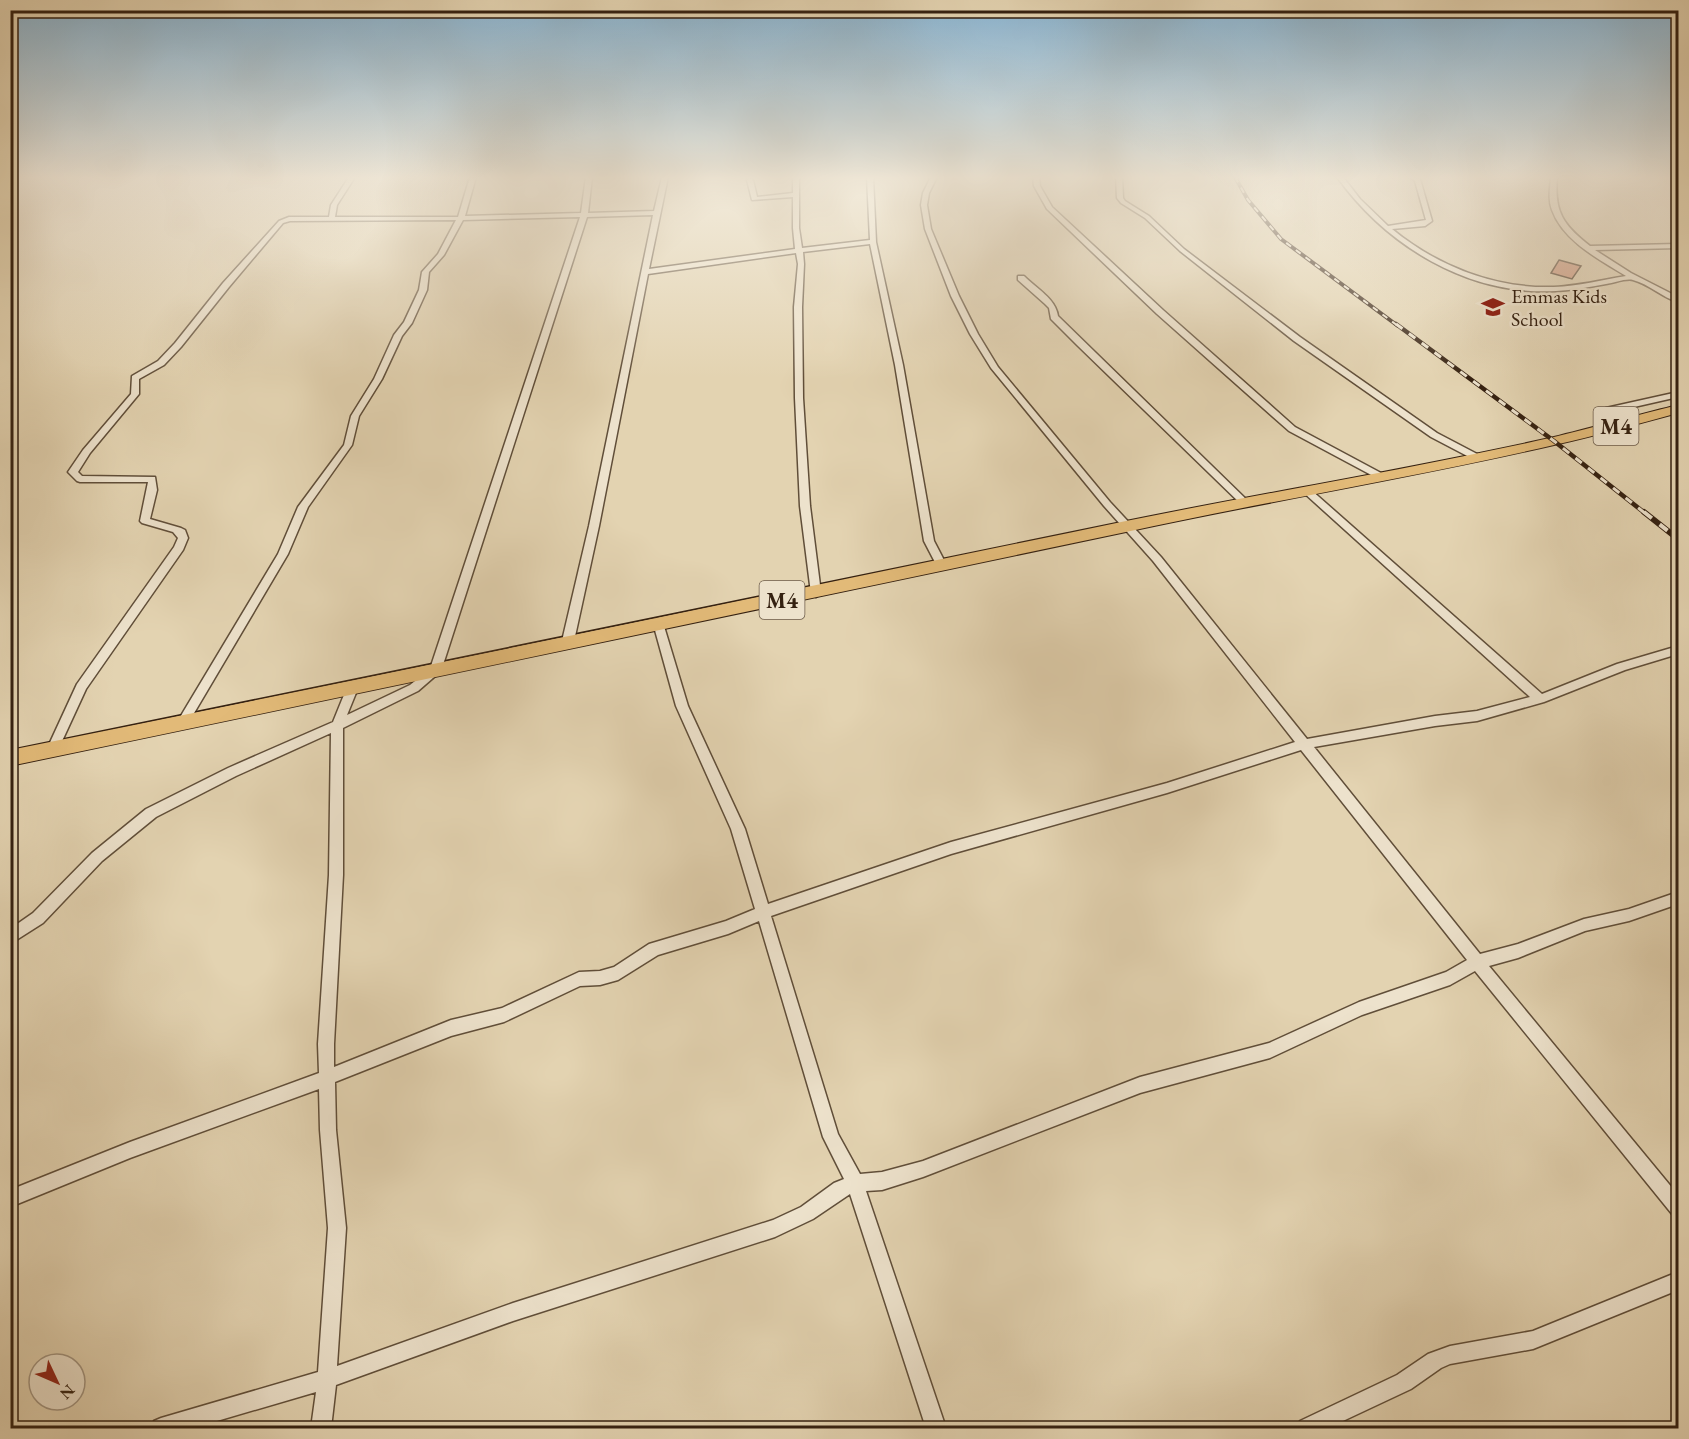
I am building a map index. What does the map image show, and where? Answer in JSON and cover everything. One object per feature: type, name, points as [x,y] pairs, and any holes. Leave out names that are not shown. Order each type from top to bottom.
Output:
[{"type":"main road","name":"M4","points":[[10,758],[435,671],[568,641],[816,593],[1128,526],[1554,441],[1678,409]]},
{"type":"street","points":[[53,749],[81,687],[179,548],[183,538],[181,532],[177,530],[145,521],[144,516],[153,488],[152,479],[141,477],[80,479],[75,477],[73,472],[86,452],[135,394],[135,378],[161,363],[262,244]]},
{"type":"street","points":[[183,722],[283,554],[303,507],[348,445],[356,416],[378,379],[398,335],[408,323],[423,290],[426,272],[441,255],[447,244]]},
{"type":"street","points":[[10,938],[38,918],[97,857],[151,813],[232,772],[337,726],[414,688],[435,671],[575,244]]},
{"type":"street","points":[[568,641],[591,547],[614,420],[651,244]]},
{"type":"street","points":[[798,244],[799,398],[805,506],[816,593]]},
{"type":"street","points":[[646,273],[853,244]]},
{"type":"street","points":[[873,244],[899,365],[929,541],[942,566]]},
{"type":"street","points":[[934,244],[955,296],[974,334],[995,368],[1128,526],[1305,744],[1477,962],[1678,1208]]},
{"type":"street","points":[[1087,244],[1292,429],[1378,475]]},
{"type":"street","points":[[1176,244],[1297,339],[1384,401],[1434,435],[1476,457]]},
{"type":"street","points":[[1411,244],[1431,258],[1456,270],[1508,285],[1557,289],[1633,277]]},
{"type":"street","points":[[1586,244],[1633,277],[1678,300]]},
{"type":"street","points":[[1591,248],[1678,246]]},
{"type":"street","points":[[1021,279],[1048,302],[1053,308],[1053,314],[1061,324],[1246,504]]},
{"type":"street","points":[[1610,428],[1605,416],[1610,410],[1678,394]]},
{"type":"street","points":[[1307,490],[1540,699]]},
{"type":"street","points":[[658,623],[682,706],[738,829],[831,1137],[855,1183],[936,1428]]},
{"type":"street","points":[[10,1199],[130,1150],[326,1078],[451,1028],[504,1015],[579,979],[600,978],[618,973],[654,949],[728,927],[763,912],[951,848],[1167,788],[1305,744],[1477,716],[1540,699],[1621,667],[1678,650]]},
{"type":"street","points":[[321,1428],[327,1379],[337,1228],[328,1130],[326,1078],[336,875],[334,801],[337,726],[352,688]]},
{"type":"street","points":[[161,1428],[327,1379],[513,1312],[776,1228],[807,1213],[840,1189],[855,1183],[882,1181],[923,1169],[1140,1085],[1270,1050],[1359,1008],[1450,978],[1477,962],[1518,951],[1584,925],[1629,915],[1678,898]]},
{"type":"street","points":[[1307,1428],[1404,1382],[1442,1358],[1533,1340],[1678,1281]]},
{"type":"building","points":[[1559,260],[1581,266],[1572,279],[1551,273]]},
{"type":"railway","points":[[1288,244],[1398,326]]},
{"type":"railway","points":[[1396,324],[1554,441],[1646,514]]},
{"type":"railway","points":[[1644,512],[1678,539]]},
{"type":"place","name":"Emmas Kids School","points":[[1493,307]]}]
